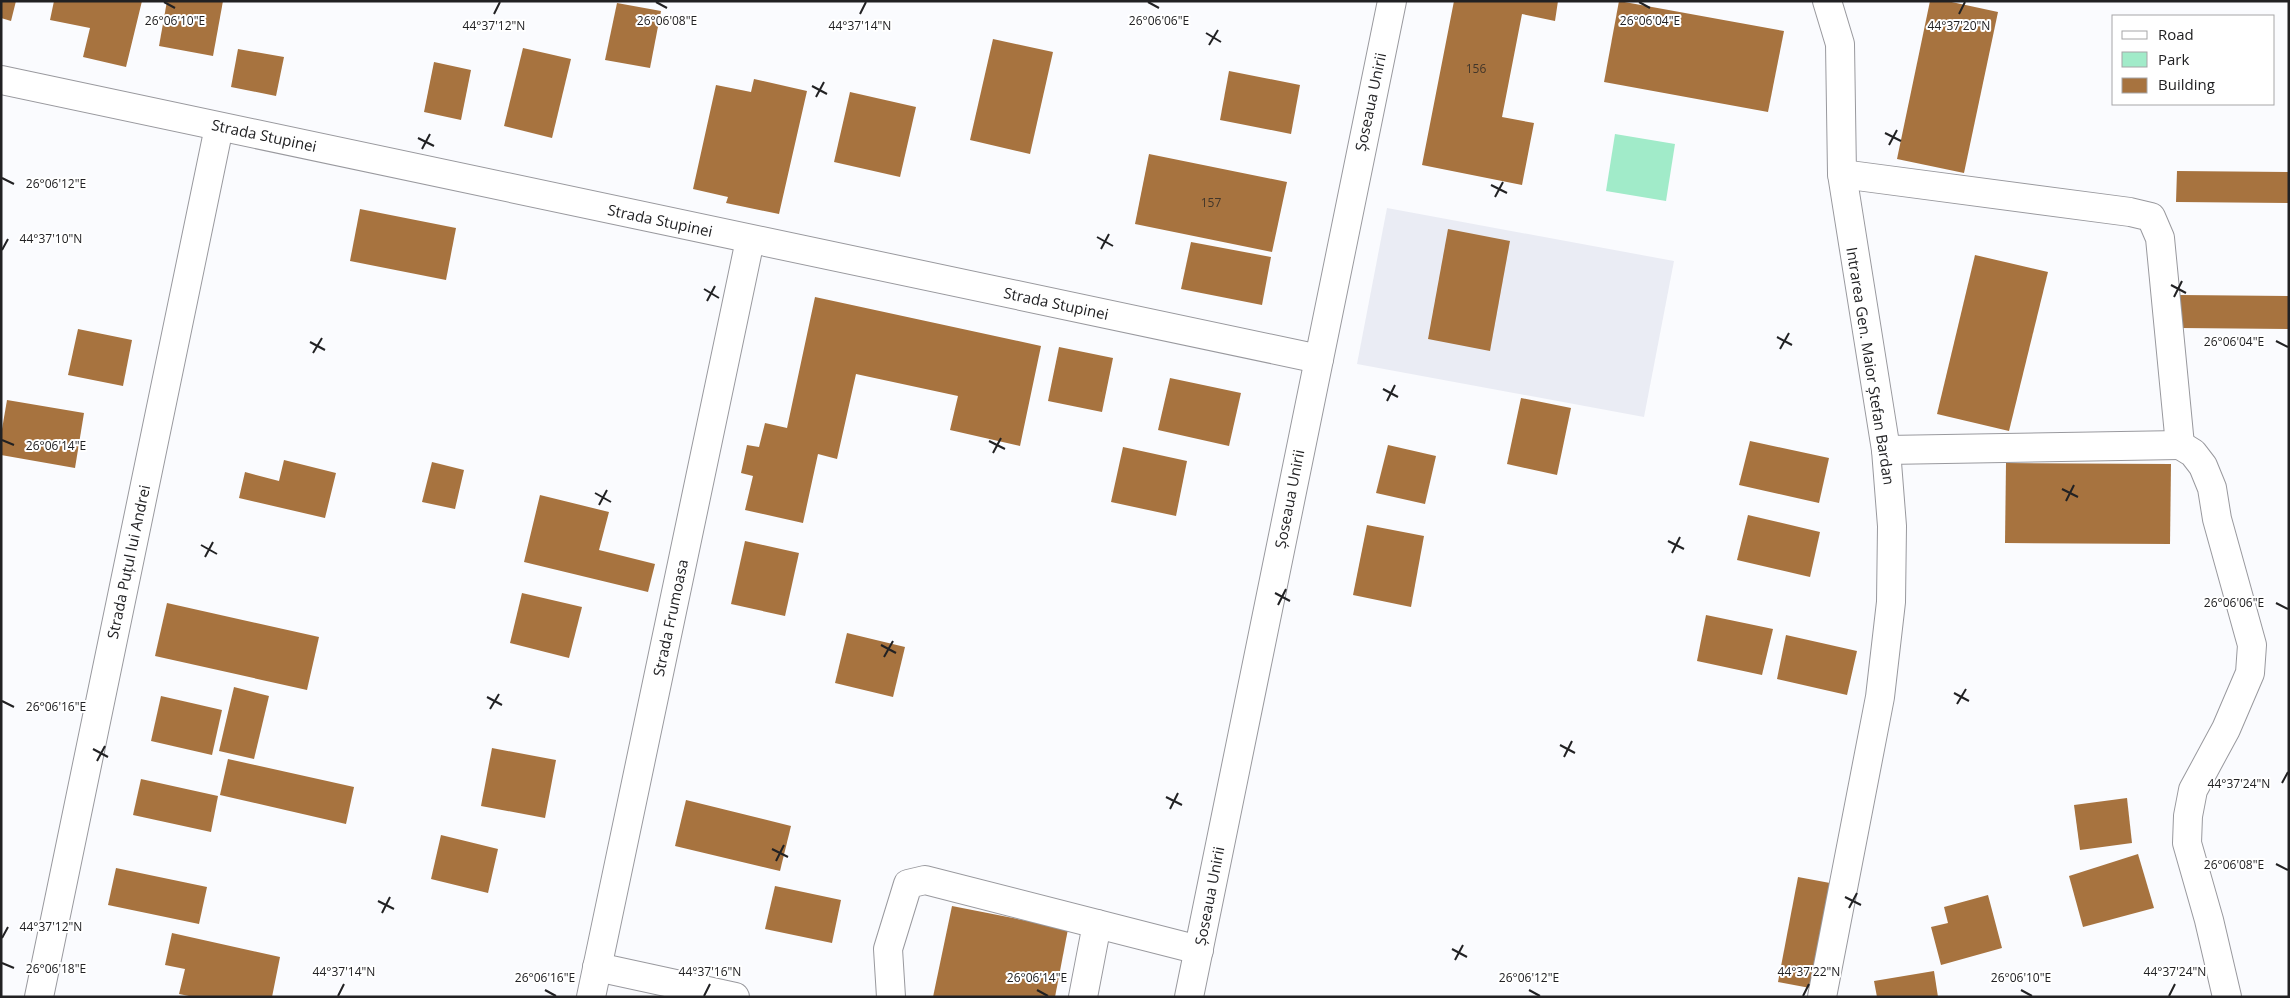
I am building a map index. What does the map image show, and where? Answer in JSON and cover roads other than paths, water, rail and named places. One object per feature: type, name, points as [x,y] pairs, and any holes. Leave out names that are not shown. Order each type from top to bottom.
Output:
[{"type":"street","name":"Șoseaua Unirii","points":[[1189,997],[1392,1]]},
{"type":"street","name":"Intrarea Gen. Maior Ștefan Bardan","points":[[1822,997],[1880,697],[1891,602],[1892,526],[1886,450],[1842,174],[1840,44],[1827,1]]},
{"type":"street","name":"Strada Stupinei","points":[[1,80],[1319,359]]},
{"type":"street","name":"Strada Puțul lui Andrei","points":[[39,997],[219,126]]},
{"type":"street","points":[[1842,174],[2130,212],[2151,217],[2160,238],[2180,445]]},
{"type":"street","name":"Strada Frumoasa","points":[[591,997],[750,240]]},
{"type":"street","points":[[1886,450],[2180,445],[2193,453],[2203,466],[2212,488],[2217,519],[2252,645],[2250,673],[2226,729],[2193,790],[2188,816],[2187,843],[2209,920],[2227,997]]},
{"type":"street","points":[[891,997],[888,949],[908,884],[925,880],[1199,950]]},
{"type":"street","points":[[1083,997],[1097,924]]},
{"type":"street","points":[[598,967],[735,997]]}]
